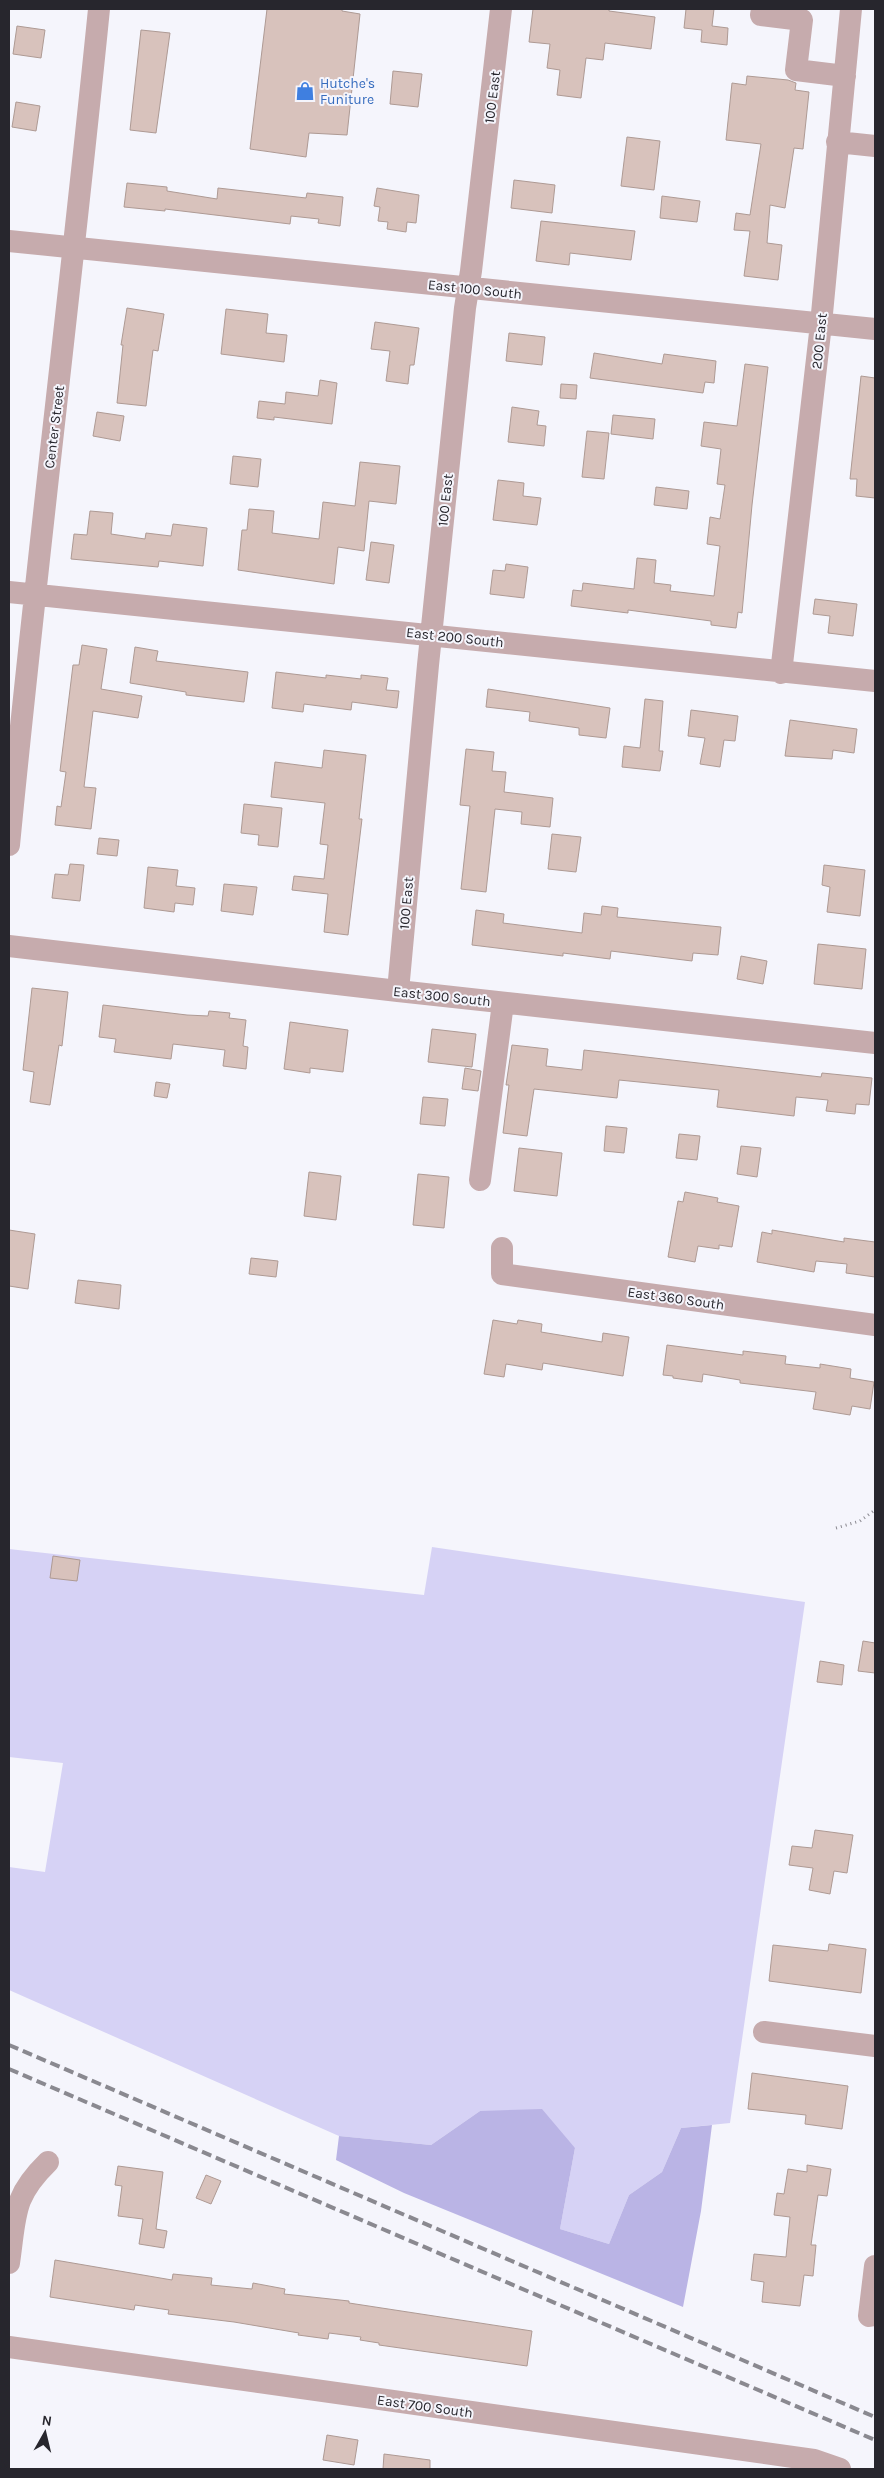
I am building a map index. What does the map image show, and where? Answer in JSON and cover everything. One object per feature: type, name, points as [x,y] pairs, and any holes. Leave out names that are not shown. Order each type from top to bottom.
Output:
[{"type":"street","name":"Center Street","points":[[9,844],[34,596],[75,248],[99,9]]},
{"type":"street","name":"100 East","points":[[398,991],[431,634],[468,289],[501,9]]},
{"type":"street","points":[[762,9],[761,15],[802,20],[796,70],[845,76]]},
{"type":"street","name":"200 East","points":[[782,673],[821,324],[851,9]]},
{"type":"street","points":[[837,142],[875,146]]},
{"type":"street","name":"East 100 South","points":[[9,240],[468,289],[875,329]]},
{"type":"street","name":"East 200 South","points":[[9,592],[34,596],[431,634],[782,673],[875,681]]},
{"type":"street","name":"East 300 South","points":[[9,946],[504,1003],[875,1043]]},
{"type":"street","points":[[480,1180],[504,1003]]},
{"type":"street","name":"East 360 South","points":[[502,1248],[502,1274],[875,1325]]},
{"type":"street","points":[[764,2032],[875,2046]]},
{"type":"street","points":[[9,2262],[18,2204],[23,2191],[31,2179],[48,2162]]},
{"type":"street","points":[[872,2315],[875,2266]]},
{"type":"street","name":"East 700 South","points":[[9,2347],[814,2460],[840,2469]]},
{"type":"path","points":[[836,1528],[860,1521],[875,1510]]},
{"type":"shaded area","points":[[432,1547],[805,1602],[730,2123],[681,2128],[662,2172],[629,2195],[609,2244],[560,2229],[575,2148],[480,2111],[431,2145],[339,2136],[9,1990],[9,1867],[45,1872],[63,1763],[9,1757],[9,1549],[424,1595]]},
{"type":"shaded area","points":[[542,2109],[575,2148],[560,2229],[609,2244],[629,2195],[662,2172],[681,2128],[712,2125],[701,2211],[683,2307],[404,2193],[336,2160],[339,2136],[431,2145],[480,2111]]},
{"type":"building","name":"Hutche's Funiture","points":[[267,9],[342,9],[342,11],[360,14],[347,135],[309,133],[306,157],[250,149]]},
{"type":"building","points":[[533,9],[609,9],[609,11],[655,17],[651,49],[605,43],[603,60],[586,58],[581,98],[557,95],[560,70],[547,68],[550,44],[529,42]]},
{"type":"building","points":[[686,9],[714,9],[712,26],[728,28],[727,45],[701,42],[702,30],[684,28]]},
{"type":"building","points":[[17,26],[45,30],[41,58],[13,54]]},
{"type":"building","points":[[141,30],[170,33],[156,133],[130,130]]},
{"type":"building","points":[[393,71],[422,74],[418,107],[390,104]]},
{"type":"building","points":[[747,76],[788,80],[796,83],[795,90],[809,92],[803,149],[794,148],[785,208],[770,205],[767,243],[782,245],[778,280],[744,276],[750,231],[734,230],[736,213],[750,215],[761,144],[726,140],[732,83],[746,85]]},
{"type":"building","points":[[16,102],[40,106],[36,131],[12,127]]},
{"type":"building","points":[[627,137],[660,141],[654,190],[621,186]]},
{"type":"building","points":[[514,180],[555,185],[552,213],[511,208]]},
{"type":"building","points":[[127,183],[167,187],[167,191],[217,199],[218,188],[306,198],[307,193],[343,197],[340,226],[318,223],[319,219],[291,216],[290,224],[165,209],[165,211],[124,207]]},
{"type":"building","points":[[377,188],[419,195],[416,223],[407,222],[406,232],[387,229],[388,222],[378,221],[380,207],[374,206]]},
{"type":"building","points":[[662,196],[700,201],[697,222],[660,218]]},
{"type":"building","points":[[541,221],[635,231],[631,260],[570,253],[569,265],[536,261]]},
{"type":"building","points":[[127,308],[164,314],[158,351],[153,350],[146,406],[117,403],[123,345],[121,345]]},
{"type":"building","points":[[226,309],[268,314],[266,333],[287,335],[284,362],[221,354]]},
{"type":"building","points":[[375,322],[419,328],[414,365],[410,365],[408,384],[386,381],[390,351],[371,349]]},
{"type":"building","points":[[509,333],[545,337],[542,365],[506,361]]},
{"type":"building","points":[[594,353],[662,364],[664,354],[716,361],[714,383],[705,382],[703,393],[590,378]]},
{"type":"building","points":[[745,364],[768,367],[742,613],[738,612],[736,628],[711,625],[711,621],[628,610],[628,613],[571,606],[573,590],[582,591],[583,583],[634,589],[637,558],[656,560],[654,583],[671,585],[670,591],[714,596],[720,546],[707,544],[710,517],[720,519],[725,485],[717,484],[721,449],[701,446],[704,422],[737,426]]},
{"type":"building","points":[[861,376],[875,378],[875,498],[856,496],[857,479],[850,479]]},
{"type":"building","points":[[320,380],[337,383],[332,424],[274,417],[274,420],[257,418],[259,401],[285,404],[286,392],[318,396]]},
{"type":"building","points":[[561,384],[577,385],[576,399],[560,398]]},
{"type":"building","points":[[512,407],[539,411],[537,425],[546,426],[544,446],[508,442]]},
{"type":"building","points":[[97,412],[124,416],[120,441],[93,436]]},
{"type":"building","points":[[613,415],[655,419],[653,439],[611,434]]},
{"type":"building","points":[[587,431],[609,433],[604,479],[582,477]]},
{"type":"building","points":[[233,456],[261,459],[258,487],[230,484]]},
{"type":"building","points":[[360,462],[400,466],[396,504],[369,501],[364,551],[338,547],[334,584],[238,570],[242,530],[247,530],[249,509],[274,511],[272,533],[319,539],[323,502],[355,506]]},
{"type":"building","points":[[498,480],[524,483],[523,496],[541,498],[537,525],[493,520]]},
{"type":"building","points":[[656,487],[689,491],[687,509],[654,505]]},
{"type":"building","points":[[90,511],[113,513],[111,534],[145,539],[146,533],[171,536],[173,524],[207,528],[203,566],[159,561],[158,567],[71,559],[74,534],[87,535]]},
{"type":"building","points":[[371,542],[394,545],[389,583],[366,580]]},
{"type":"building","points":[[506,564],[528,567],[524,598],[490,594],[493,570],[505,571]]},
{"type":"building","points":[[815,599],[857,604],[853,636],[828,633],[830,616],[813,614]]},
{"type":"building","points":[[82,645],[107,649],[101,689],[142,696],[138,718],[93,711],[84,787],[96,788],[91,829],[55,825],[57,806],[61,807],[66,772],[60,771],[73,665],[79,665]]},
{"type":"building","points":[[135,647],[158,651],[156,661],[248,672],[244,702],[186,695],[186,692],[130,683]]},
{"type":"building","points":[[276,672],[326,678],[326,675],[361,679],[361,675],[388,678],[386,690],[399,691],[397,708],[352,702],[351,710],[304,704],[303,712],[272,708]]},
{"type":"building","points":[[488,689],[610,708],[606,738],[579,735],[579,728],[529,721],[530,712],[486,707]]},
{"type":"building","points":[[645,699],[663,701],[659,751],[663,751],[660,771],[622,767],[624,746],[640,748]]},
{"type":"building","points":[[691,710],[738,716],[735,741],[724,740],[720,767],[700,764],[705,738],[688,736]]},
{"type":"building","points":[[790,720],[857,729],[854,753],[833,750],[832,759],[785,756]]},
{"type":"building","points":[[466,749],[494,752],[492,771],[506,772],[504,792],[553,798],[550,827],[521,824],[522,812],[495,809],[486,892],[461,889],[470,806],[460,805]]},
{"type":"building","points":[[324,750],[366,755],[359,819],[362,819],[348,935],[324,932],[328,894],[292,890],[294,876],[324,879],[328,845],[320,844],[325,803],[271,797],[275,762],[322,768]]},
{"type":"building","points":[[244,804],[282,808],[278,847],[258,845],[259,835],[241,833]]},
{"type":"building","points":[[552,834],[581,837],[576,872],[548,869]]},
{"type":"building","points":[[99,838],[119,840],[117,856],[97,854]]},
{"type":"building","points":[[70,864],[84,865],[80,901],[52,898],[55,874],[68,875]]},
{"type":"building","points":[[824,865],[865,870],[860,916],[827,912],[830,887],[822,885]]},
{"type":"building","points":[[148,867],[178,870],[176,886],[195,888],[193,905],[175,903],[174,912],[144,908]]},
{"type":"building","points":[[224,884],[257,887],[253,915],[221,911]]},
{"type":"building","points":[[602,906],[618,908],[617,917],[721,927],[718,955],[693,953],[692,961],[611,951],[610,959],[563,953],[563,956],[472,945],[476,910],[504,914],[503,923],[582,933],[584,913],[601,915]]},
{"type":"building","points":[[818,944],[866,949],[862,989],[814,984]]},
{"type":"building","points":[[741,956],[767,961],[763,984],[737,979]]},
{"type":"building","points":[[32,988],[68,992],[62,1046],[59,1045],[50,1105],[30,1102],[34,1072],[23,1070]]},
{"type":"building","points":[[103,1005],[187,1015],[208,1016],[209,1011],[230,1013],[229,1018],[246,1020],[243,1046],[248,1047],[246,1069],[223,1066],[225,1050],[173,1044],[171,1059],[114,1052],[116,1039],[99,1037]]},
{"type":"building","points":[[290,1022],[348,1030],[343,1072],[310,1068],[310,1073],[284,1069]]},
{"type":"building","points":[[432,1029],[476,1034],[472,1067],[428,1062]]},
{"type":"building","points":[[512,1045],[548,1049],[546,1066],[582,1070],[584,1050],[821,1077],[822,1073],[872,1078],[869,1105],[856,1104],[855,1114],[826,1111],[828,1100],[796,1097],[794,1116],[717,1107],[719,1090],[619,1080],[617,1098],[534,1089],[527,1136],[503,1133],[509,1085],[506,1085]]},
{"type":"building","points":[[465,1068],[481,1071],[478,1091],[462,1089]]},
{"type":"building","points":[[156,1082],[170,1084],[167,1098],[154,1096]]},
{"type":"building","points":[[423,1097],[448,1099],[445,1126],[420,1124]]},
{"type":"building","points":[[606,1126],[627,1128],[624,1153],[604,1151]]},
{"type":"building","points":[[679,1134],[700,1136],[697,1160],[676,1158]]},
{"type":"building","points":[[741,1146],[761,1148],[757,1177],[737,1174]]},
{"type":"building","points":[[519,1148],[562,1153],[557,1196],[514,1191]]},
{"type":"building","points":[[309,1172],[341,1176],[336,1220],[304,1216]]},
{"type":"building","points":[[418,1174],[449,1177],[444,1228],[413,1225]]},
{"type":"building","points":[[685,1192],[718,1198],[717,1202],[739,1206],[732,1247],[719,1245],[719,1249],[698,1246],[695,1262],[668,1257],[678,1201],[683,1202]]},
{"type":"building","points":[[9,1230],[35,1234],[28,1289],[9,1286]]},
{"type":"building","points":[[772,1230],[844,1242],[844,1238],[875,1242],[875,1277],[846,1273],[847,1264],[816,1261],[814,1272],[757,1262],[762,1232],[772,1234]]},
{"type":"building","points":[[251,1258],[278,1261],[276,1277],[249,1274]]},
{"type":"building","points":[[78,1280],[121,1285],[119,1309],[75,1303]]},
{"type":"building","points":[[493,1320],[517,1324],[518,1320],[542,1324],[541,1332],[602,1342],[603,1333],[629,1337],[623,1376],[543,1363],[542,1370],[506,1364],[504,1377],[484,1374]]},
{"type":"building","points":[[667,1345],[743,1355],[743,1351],[786,1356],[785,1364],[820,1368],[820,1364],[851,1369],[850,1378],[874,1382],[870,1409],[852,1406],[850,1415],[813,1409],[816,1392],[740,1383],[740,1380],[703,1374],[702,1382],[663,1375]]},
{"type":"building","points":[[53,1556],[80,1560],[77,1581],[50,1578]]},
{"type":"building","points":[[863,1641],[875,1643],[875,1673],[858,1671]]},
{"type":"building","points":[[820,1661],[844,1665],[842,1685],[817,1682]]},
{"type":"building","points":[[815,1830],[853,1835],[847,1873],[834,1871],[830,1894],[809,1890],[813,1868],[789,1865],[792,1846],[812,1848]]},
{"type":"building","points":[[829,1944],[866,1949],[861,1993],[769,1981],[773,1945],[828,1951]]},
{"type":"building","points":[[752,2073],[848,2086],[842,2129],[805,2124],[806,2115],[748,2109]]},
{"type":"building","points":[[807,2165],[831,2169],[827,2196],[818,2195],[811,2245],[816,2245],[813,2276],[804,2275],[800,2306],[762,2302],[764,2282],[751,2280],[754,2254],[786,2257],[790,2217],[774,2215],[777,2193],[784,2194],[788,2169],[807,2172]]},
{"type":"building","points":[[118,2166],[163,2172],[156,2229],[167,2231],[164,2248],[139,2244],[143,2219],[118,2216],[122,2186],[115,2185]]},
{"type":"building","points":[[206,2175],[221,2181],[211,2204],[196,2198]]},
{"type":"building","points":[[55,2260],[172,2280],[173,2274],[212,2278],[211,2285],[252,2289],[253,2283],[285,2289],[284,2294],[349,2301],[349,2303],[532,2331],[527,2366],[379,2345],[379,2343],[360,2340],[361,2337],[329,2333],[328,2339],[234,2322],[168,2314],[169,2310],[135,2305],[134,2310],[50,2297]]},
{"type":"building","points":[[327,2435],[358,2440],[354,2465],[323,2460]]},
{"type":"building","points":[[384,2454],[430,2460],[430,2469],[383,2469]]},
{"type":"railway","points":[[9,2045],[875,2417]]},
{"type":"railway","points":[[9,2069],[875,2440]]},
{"type":"place","name":"Hutche's Funiture","points":[[305,91]]}]
